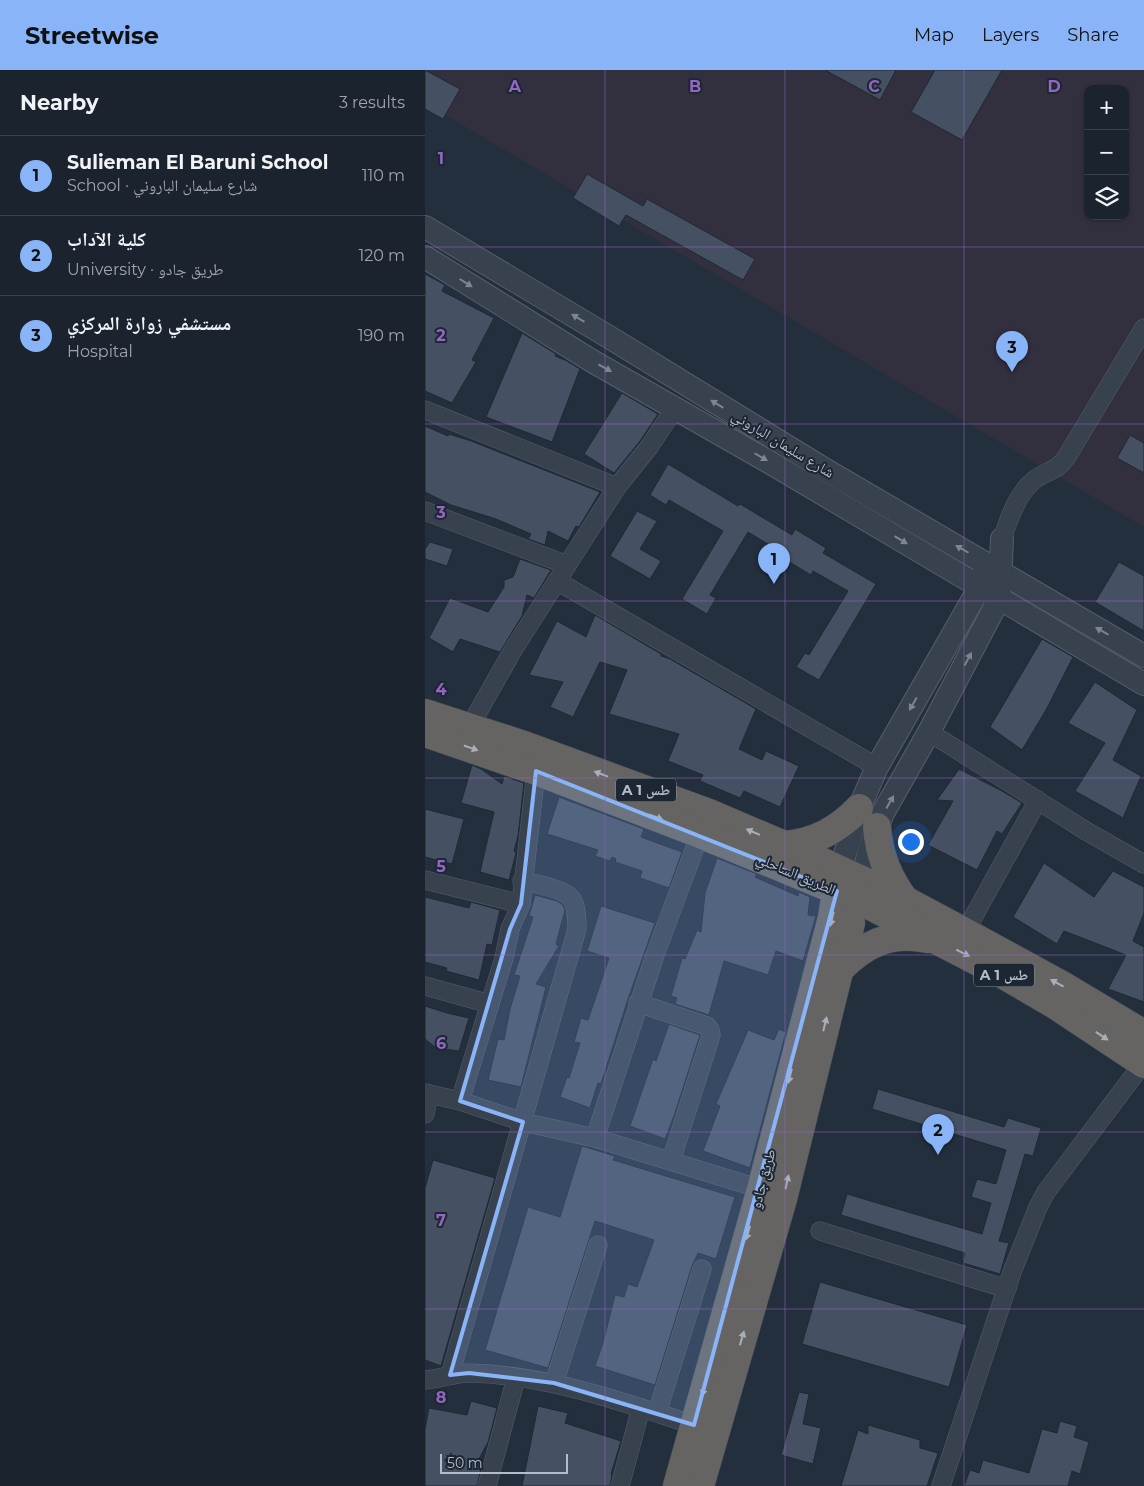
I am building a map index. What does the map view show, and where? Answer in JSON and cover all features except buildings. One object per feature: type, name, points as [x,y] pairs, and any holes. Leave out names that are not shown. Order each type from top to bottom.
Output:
[{"type":"highway","name":"الطريق الساحلي","points":[[425,713],[469,726],[709,813],[785,845],[937,941],[965,954],[1048,1001],[1144,1063]]},
{"type":"highway","name":"الطريق الساحلي","points":[[425,733],[536,771],[700,834],[849,885]]},
{"type":"highway","points":[[785,845],[806,842],[838,827],[868,817],[879,843],[887,873],[905,900]]},
{"type":"highway","name":"A 1 طس","points":[[849,885],[905,900],[1061,985],[1144,1034]]},
{"type":"highway","name":"طريق جادو","points":[[700,1486],[783,1199],[838,971],[849,885]]},
{"type":"highway","name":"طريق جادو","points":[[677,1486],[761,1189],[832,918],[849,885]]},
{"type":"highway","points":[[838,971],[854,955],[873,944],[887,939],[916,936],[937,941]]},
{"type":"street","name":"شارع سليمان الباروني","points":[[425,226],[808,459],[1144,656]]},
{"type":"street","name":"شارع سليمان الباروني","points":[[425,257],[592,361],[870,521],[1144,684]]},
{"type":"street","points":[[849,885],[868,817],[877,767],[980,587],[993,568],[1015,505],[1034,479],[1060,466],[1066,458],[1144,328]]},
{"type":"street","points":[[469,726],[513,650],[617,487],[649,447],[675,408]]},
{"type":"street","points":[[425,410],[617,487]]},
{"type":"street","points":[[425,511],[567,565]]},
{"type":"street","points":[[868,817],[929,732],[999,599],[993,568]]},
{"type":"street","points":[[557,581],[877,767]]},
{"type":"street","points":[[929,732],[1127,856],[1144,864]]},
{"type":"street","points":[[460,1101],[504,958],[510,928],[521,904],[522,881],[536,771]]},
{"type":"street","points":[[965,932],[1038,800]]},
{"type":"street","points":[[595,1138],[638,1002],[700,834]]},
{"type":"street","points":[[425,880],[521,904]]},
{"type":"street","points":[[450,1376],[577,929],[576,914],[570,898],[560,891],[522,881]]},
{"type":"street","points":[[425,986],[490,1004]]},
{"type":"street","points":[[638,1002],[707,1026],[710,1030],[711,1040],[671,1161]]},
{"type":"street","points":[[941,1486],[1007,1289],[1038,1206],[1046,1192],[1144,1063]]},
{"type":"street","points":[[425,1114],[427,1094],[460,1101],[523,1122],[595,1138],[761,1189]]},
{"type":"street","points":[[820,1231],[1007,1289]]},
{"type":"street","points":[[554,1383],[598,1244]]},
{"type":"street","points":[[620,1486],[702,1269]]},
{"type":"street","points":[[425,1380],[469,1373],[554,1383],[694,1425]]},
{"type":"street","points":[[487,1486],[516,1378]]},
{"type":"highlighted area","points":[[536,771],[837,891],[694,1425],[554,1383],[469,1373],[450,1375],[523,1122],[460,1101],[510,929],[521,904]]},
{"type":"shaded area","points":[[425,70],[1144,70],[1144,527],[425,103]]},
{"type":"place","name":"مستشفي زوارة المركزي","points":[[1012,372]]},
{"type":"place","name":"Sulieman El Baruni School","points":[[774,584]]},
{"type":"place","name":"كلية الآداب","points":[[938,1155]]}]
